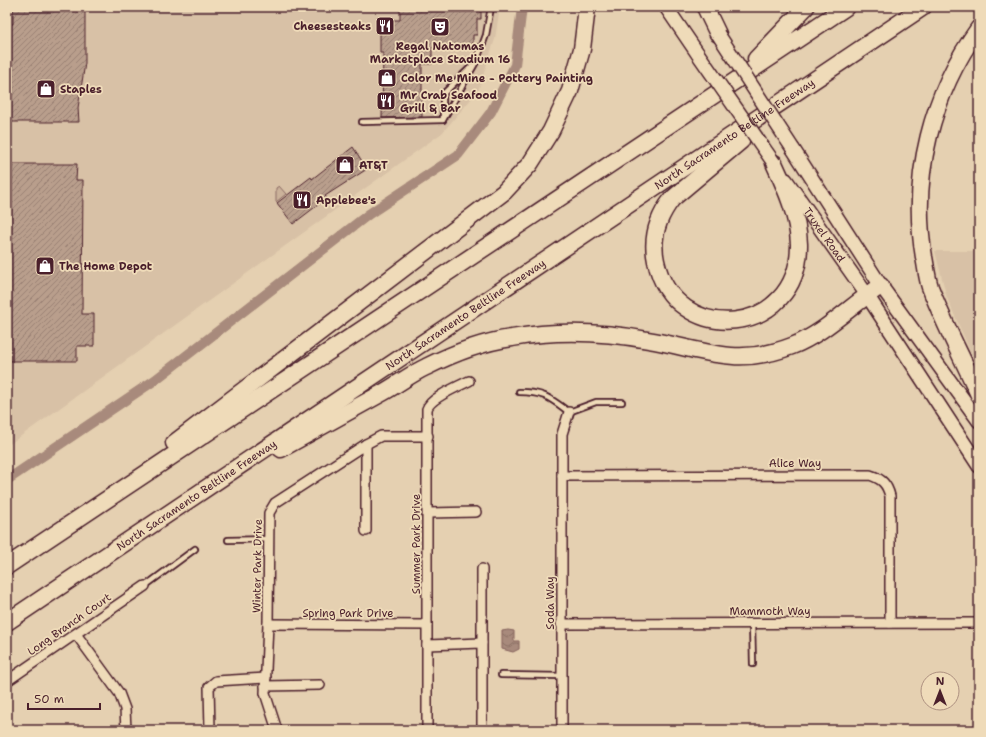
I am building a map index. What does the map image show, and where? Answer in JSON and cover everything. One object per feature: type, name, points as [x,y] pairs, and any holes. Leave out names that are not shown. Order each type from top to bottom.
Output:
[{"type":"highway","points":[[47,539],[504,192],[530,164],[551,131],[570,91],[582,50],[587,7]]},
{"type":"highway","points":[[705,7],[718,34]]},
{"type":"highway","points":[[734,82],[806,7]]},
{"type":"highway","points":[[7,566],[846,7]]},
{"type":"highway","name":"North Sacramento Beltline Freeway","points":[[7,622],[923,7]]},
{"type":"highway","points":[[979,28],[964,49],[942,93],[927,140],[920,188],[921,238],[930,286],[979,395]]},
{"type":"highway","points":[[774,163],[788,195],[798,228],[798,255],[788,287],[775,304],[767,310],[746,319],[724,321],[709,319],[691,311],[672,294],[657,269],[654,254],[654,239],[661,215],[672,199],[803,89]]},
{"type":"highway","points":[[183,503],[386,391],[425,367],[467,349],[511,338],[556,333],[602,335],[649,340],[727,357],[761,355],[793,346],[822,330],[881,286]]},
{"type":"main road","name":"Truxel Road","points":[[666,7],[867,295],[979,466]]},
{"type":"main road","name":"Truxel Road","points":[[699,7],[881,286],[979,421]]},
{"type":"street","name":"Summer Park Drive","points":[[427,730],[428,405],[435,399],[469,381]]},
{"type":"street","name":"Soda Way","points":[[562,730],[562,434],[569,412]]},
{"type":"street","name":"Winter Park Drive","points":[[277,730],[267,702],[266,682],[269,513],[275,503],[380,436],[428,436]]},
{"type":"street","points":[[366,444],[366,532]]},
{"type":"street","name":"Alice Way","points":[[562,476],[870,475],[880,479],[888,487],[890,496],[890,623]]},
{"type":"street","points":[[428,513],[476,512]]},
{"type":"street","points":[[482,569],[482,730]]},
{"type":"street","name":"Long Branch Court","points":[[7,681],[145,586]]},
{"type":"street","name":"Mammoth Way","points":[[562,624],[979,623]]},
{"type":"street","name":"Spring Park Drive","points":[[268,624],[427,625]]},
{"type":"street","points":[[76,634],[120,693],[125,709],[126,730]]},
{"type":"street","points":[[427,644],[482,643]]},
{"type":"street","points":[[210,730],[209,687],[216,680],[320,684]]},
{"type":"lane","points":[[443,120],[476,62],[486,35],[490,7]]},
{"type":"lane","points":[[443,120],[442,94],[476,62]]},
{"type":"lane","points":[[362,122],[443,120]]},
{"type":"lane","points":[[519,392],[537,392],[548,396],[569,412],[596,402],[622,402]]},
{"type":"lane","points":[[228,540],[269,539]]},
{"type":"lane","points":[[145,586],[195,549]]},
{"type":"lane","points":[[752,623],[753,664]]},
{"type":"lane","points":[[501,675],[562,676]]},
{"type":"shaded area","points":[[7,7],[500,7],[495,39],[478,91],[442,133],[7,446]]},
{"type":"shaded area","points":[[279,186],[286,194],[276,202],[276,188]]},
{"type":"shaded area","points":[[935,251],[979,251],[979,371],[947,298]]},
{"type":"water","points":[[502,631],[514,631],[514,641],[519,641],[519,649],[513,652],[502,649]]},
{"type":"building","points":[[13,7],[85,7],[85,63],[78,108],[79,122],[7,122],[7,24],[13,24]]},
{"type":"building","points":[[400,7],[481,7],[481,19],[477,19],[477,35],[473,35],[473,47],[432,48],[432,64],[422,64],[422,117],[382,118],[383,53],[380,53],[380,20],[400,20]]},
{"type":"building","points":[[353,147],[367,169],[325,196],[327,198],[293,224],[277,203],[311,177],[312,179]]},
{"type":"building","name":"The Home Depot","points":[[7,164],[77,164],[76,180],[83,180],[82,314],[94,314],[94,346],[77,346],[77,361],[7,361]]},
{"type":"waterway","points":[[7,480],[155,380],[369,214],[458,155],[491,112],[515,65],[522,7]]},
{"type":"place","name":"Cheesesteaks","points":[[385,26]]},
{"type":"place","name":"Regal Natomas Marketplace Stadium 16","points":[[440,27]]},
{"type":"place","name":"Color Me Mine - Pottery Painting","points":[[387,78]]},
{"type":"place","name":"Staples","points":[[46,89]]},
{"type":"place","name":"Mr Crab Seafood Grill & Bar","points":[[386,101]]},
{"type":"place","name":"AT&T","points":[[345,165]]},
{"type":"place","name":"Applebee's","points":[[302,200]]},
{"type":"place","name":"The Home Depot","points":[[45,266]]}]
